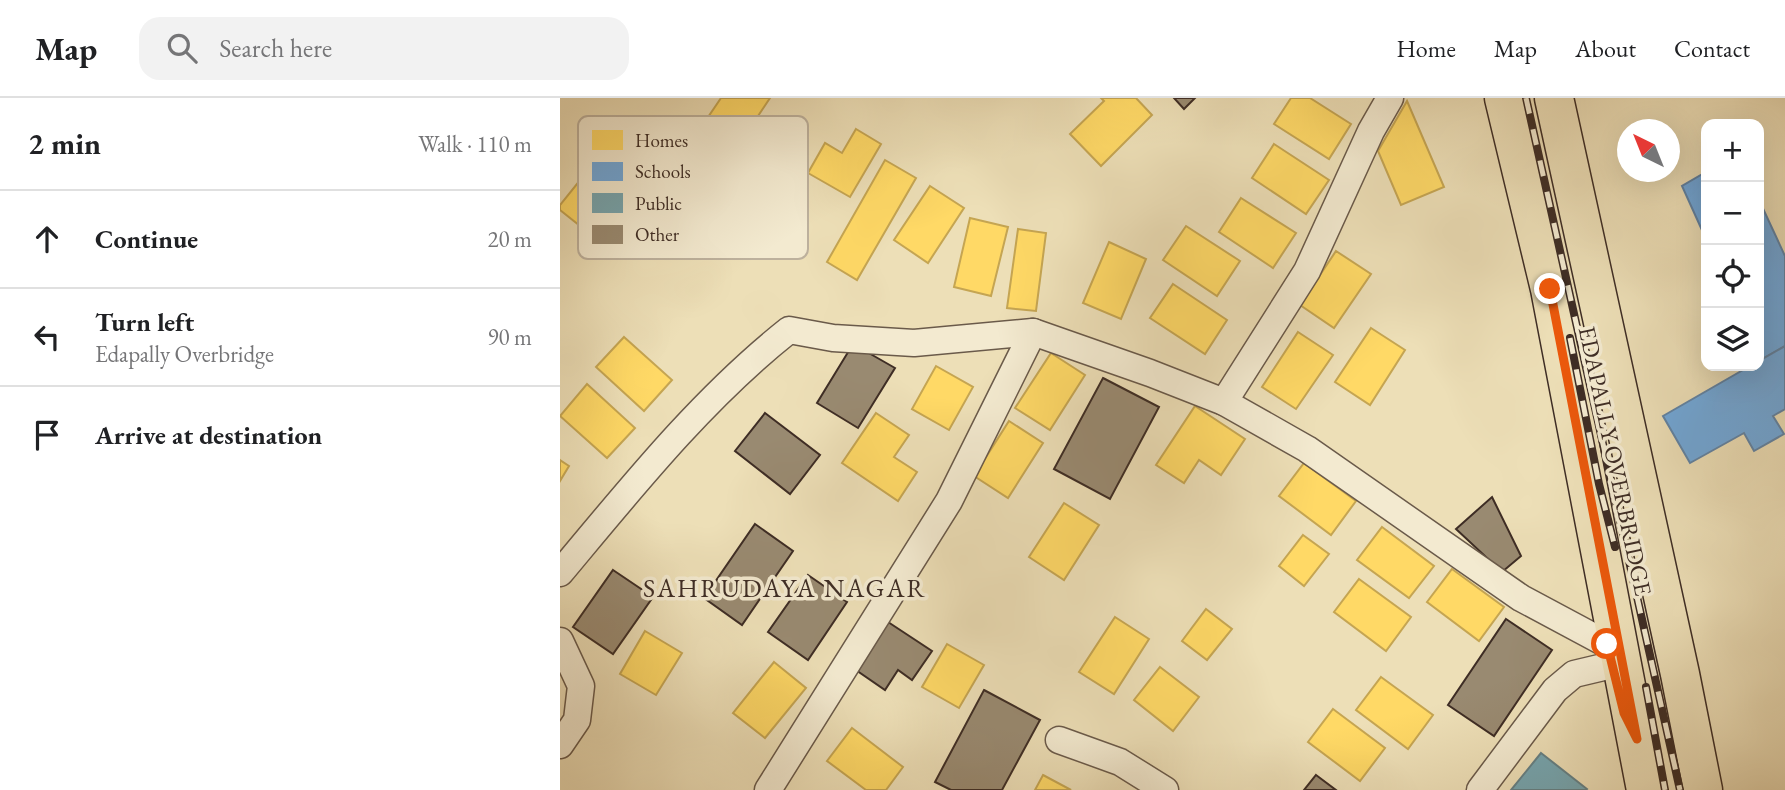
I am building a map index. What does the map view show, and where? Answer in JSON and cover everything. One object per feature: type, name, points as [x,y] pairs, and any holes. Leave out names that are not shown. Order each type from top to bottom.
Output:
[{"type":"main road","points":[[1486,98],[1508,161],[1538,320],[1610,655],[1624,713],[1637,739],[1646,790]]},
{"type":"main road","name":"EDAPALLY OVERBRIDGE","points":[[1504,98],[1550,289],[1637,739]]},
{"type":"main road","name":"EDAPALLY OVERBRIDGE","points":[[1536,98],[1654,634],[1691,738]]},
{"type":"main road","points":[[1554,98],[1703,790]]},
{"type":"street","points":[[1224,402],[1307,271],[1371,131],[1390,98]]},
{"type":"street","points":[[560,573],[681,432],[755,356],[789,330],[833,338],[914,343],[1033,332],[1224,402],[1307,449],[1610,655],[1574,674],[1556,690],[1480,790]]},
{"type":"street","points":[[768,790],[949,501],[1033,332]]},
{"type":"street","points":[[560,641],[581,686],[577,720],[560,745]]},
{"type":"street","points":[[1059,740],[1120,762],[1165,790]]},
{"type":"building: Homes","points":[[721,98],[770,98],[758,116],[709,116]]},
{"type":"building: Homes","points":[[1101,98],[1136,98],[1152,115],[1101,166],[1070,134],[1104,101]]},
{"type":"building: Homes","points":[[1291,98],[1310,98],[1351,124],[1329,159],[1274,124]]},
{"type":"building: Homes","points":[[1407,101],[1444,187],[1401,205],[1378,151]]},
{"type":"building: Homes","points":[[856,129],[881,144],[850,197],[808,173],[825,143],[842,153]]},
{"type":"building: Homes","points":[[1274,144],[1329,180],[1306,214],[1252,178]]},
{"type":"building: Homes","points":[[885,160],[916,178],[857,280],[827,262]]},
{"type":"building: Homes","points":[[578,183],[578,224],[560,210],[560,205]]},
{"type":"building: Homes","points":[[930,186],[964,208],[928,263],[894,240]]},
{"type":"building: Homes","points":[[1241,198],[1296,233],[1273,268],[1219,232]]},
{"type":"building: Homes","points":[[970,218],[1008,227],[991,296],[954,287]]},
{"type":"building: Homes","points":[[1186,226],[1240,261],[1217,296],[1163,260]]},
{"type":"building: Homes","points":[[1018,229],[1046,233],[1036,311],[1007,308]]},
{"type":"building: Homes","points":[[1109,242],[1146,259],[1121,319],[1083,303]]},
{"type":"building: Homes","points":[[1336,251],[1371,274],[1334,328],[1300,305]]},
{"type":"building: Homes","points":[[1173,284],[1227,320],[1205,354],[1150,318]]},
{"type":"building: Homes","points":[[1371,328],[1405,350],[1370,405],[1335,382]]},
{"type":"building: Homes","points":[[1298,332],[1333,355],[1296,409],[1262,387]]},
{"type":"building: Homes","points":[[624,337],[672,380],[644,411],[596,367]]},
{"type":"building: Homes","points":[[1051,353],[1085,375],[1050,430],[1015,408]]},
{"type":"building: Homes","points":[[936,366],[973,387],[949,430],[912,409]]},
{"type":"building: Homes","points":[[587,384],[635,428],[607,458],[560,416]]},
{"type":"building: Homes","points":[[1195,406],[1245,439],[1221,475],[1199,460],[1184,483],[1156,465]]},
{"type":"building: Homes","points":[[876,413],[909,435],[894,457],[917,472],[898,501],[842,463]]},
{"type":"building: Homes","points":[[1009,421],[1043,443],[1008,498],[974,476]]},
{"type":"building: Homes","points":[[560,460],[569,466],[560,481]]},
{"type":"building: Homes","points":[[1304,463],[1356,501],[1331,535],[1279,496]]},
{"type":"building: Homes","points":[[1064,503],[1099,525],[1064,580],[1029,557]]},
{"type":"building: Homes","points":[[1382,527],[1434,566],[1409,598],[1357,560]]},
{"type":"building: Homes","points":[[1303,535],[1329,554],[1304,586],[1279,566]]},
{"type":"building: Homes","points":[[1452,569],[1504,607],[1479,641],[1427,602]]},
{"type":"building: Homes","points":[[1359,579],[1411,617],[1386,651],[1334,612]]},
{"type":"building: Homes","points":[[1206,609],[1232,629],[1207,660],[1182,641]]},
{"type":"building: Homes","points":[[1115,617],[1149,639],[1114,694],[1079,672]]},
{"type":"building: Homes","points":[[645,631],[682,653],[656,695],[620,674]]},
{"type":"building: Homes","points":[[947,644],[984,665],[959,708],[922,687]]},
{"type":"building: Homes","points":[[774,662],[806,688],[765,738],[733,713]]},
{"type":"building: Homes","points":[[1160,667],[1199,697],[1173,731],[1134,700]]},
{"type":"building: Homes","points":[[1381,677],[1433,715],[1408,749],[1356,710]]},
{"type":"building: Homes","points":[[1333,709],[1385,748],[1360,781],[1308,742]]},
{"type":"building: Homes","points":[[852,728],[903,767],[886,790],[866,790],[827,761]]},
{"type":"building: Homes","points":[[1043,775],[1071,790],[1035,790]]},
{"type":"building: Schools","points":[[1701,175],[1701,228],[1682,186]]},
{"type":"building: Schools","points":[[1764,211],[1785,256],[1785,346],[1764,358]]},
{"type":"building: Schools","points":[[1785,346],[1785,409],[1773,416],[1784,434],[1754,451],[1744,433],[1690,463],[1663,416],[1741,371],[1764,371],[1764,358]]},
{"type":"building: Public","points":[[1541,753],[1587,789],[1511,790]]},
{"type":"building: Other","points":[[1174,98],[1195,98],[1184,109]]},
{"type":"building: Other","points":[[853,344],[895,368],[858,428],[817,403]]},
{"type":"building: Other","points":[[1103,378],[1159,407],[1110,499],[1054,469]]},
{"type":"building: Other","points":[[765,413],[820,455],[790,494],[735,451]]},
{"type":"building: Other","points":[[1492,497],[1521,556],[1502,572],[1456,529]]},
{"type":"building: Other","points":[[755,524],[793,551],[742,625],[704,598]]},
{"type":"building: Other","points":[[613,570],[653,597],[613,654],[573,627]]},
{"type":"building: Other","points":[[808,575],[847,602],[808,660],[768,632]]},
{"type":"building: Other","points":[[1506,619],[1552,650],[1494,736],[1448,705]]},
{"type":"building: Other","points":[[885,620],[932,651],[912,680],[898,670],[885,690],[853,668]]},
{"type":"building: Other","points":[[984,690],[1040,720],[1002,790],[951,790],[935,782]]},
{"type":"building: Other","points":[[1316,775],[1336,790],[1304,790]]},
{"type":"railway","points":[[1526,98],[1680,790]]},
{"type":"railway","points":[[1570,338],[1599,484],[1615,547]]},
{"type":"railway","points":[[1646,687],[1665,790]]},
{"type":"district","name":"SAHRUDAYA NAGAR","points":[[785,588]]},
{"type":"route","points":[[1550,289],[1637,739],[1624,713],[1607,644]]}]
